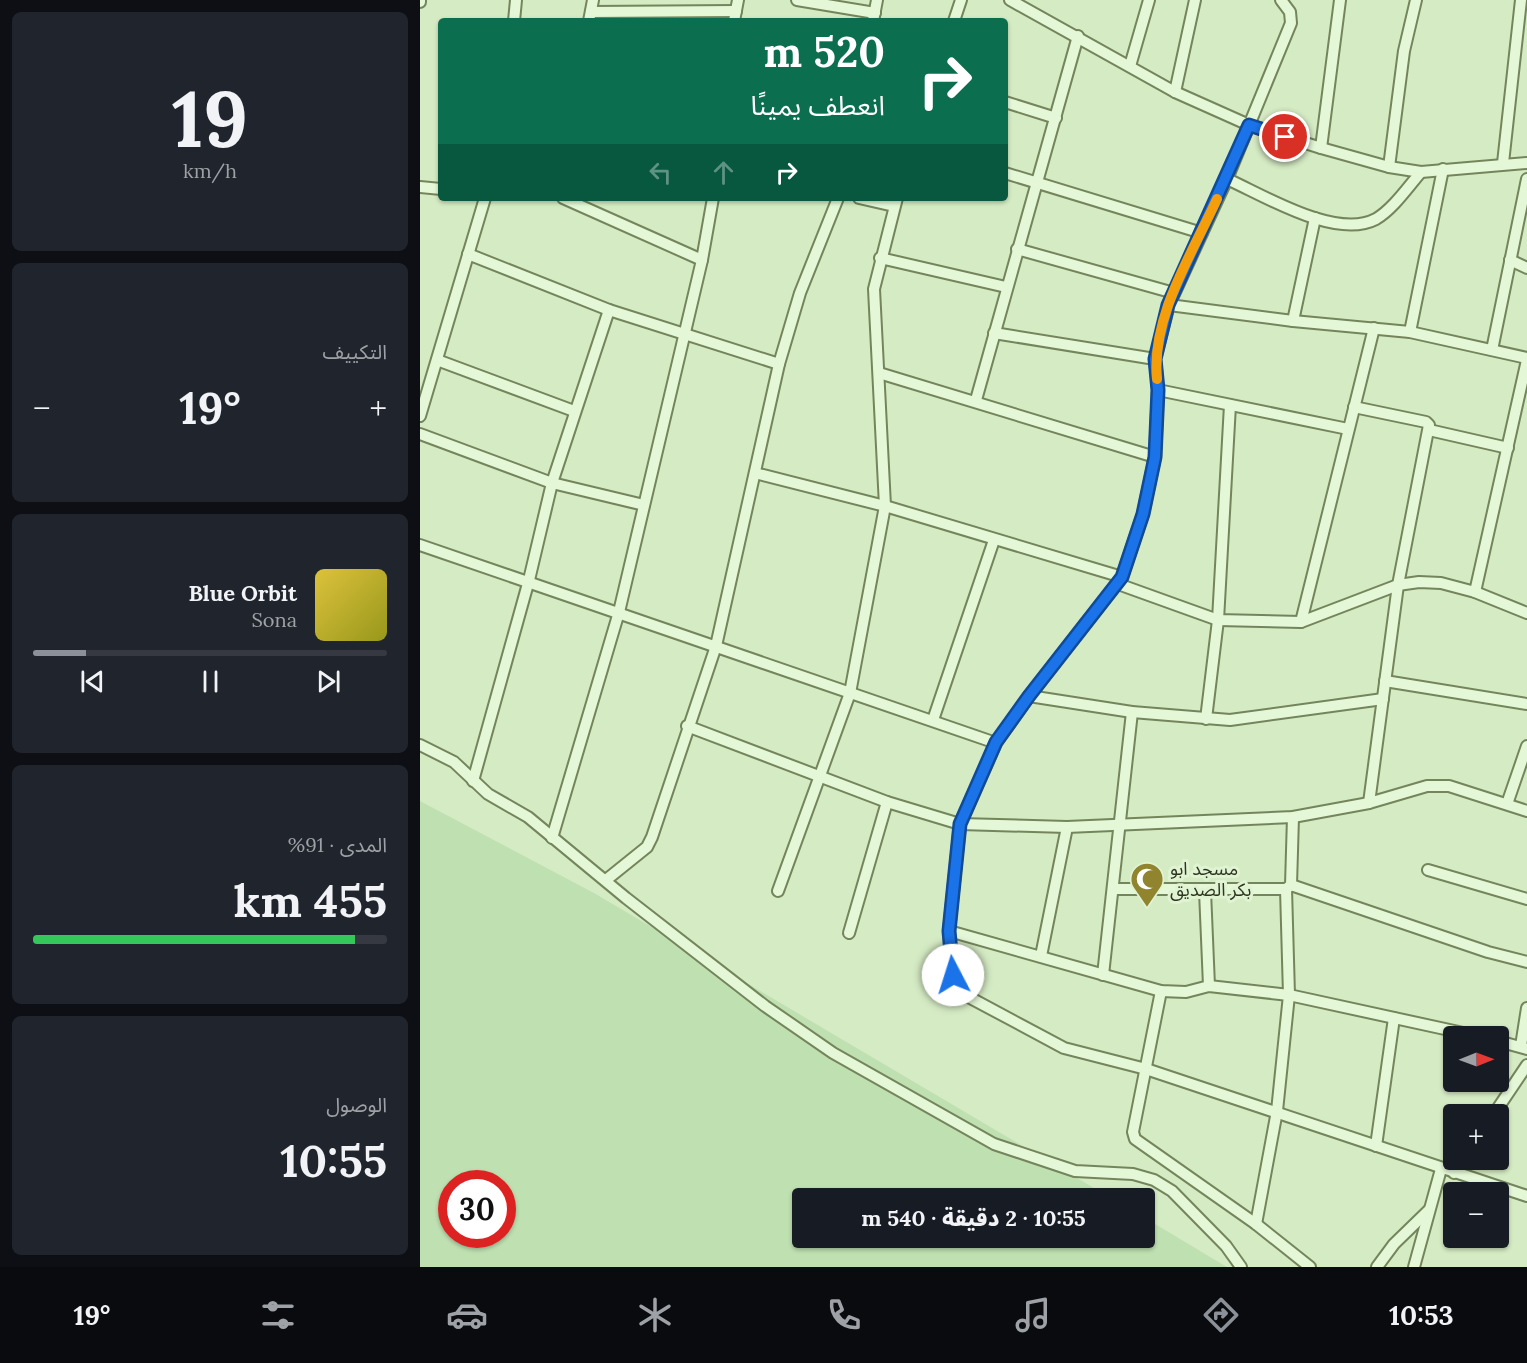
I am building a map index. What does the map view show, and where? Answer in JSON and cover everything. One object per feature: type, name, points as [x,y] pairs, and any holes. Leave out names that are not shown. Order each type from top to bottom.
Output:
[{"type":"street","points":[[514,18],[516,0]]},
{"type":"street","points":[[593,0],[590,16],[736,11]]},
{"type":"street","points":[[796,0],[874,17],[877,0]]},
{"type":"street","points":[[955,18],[961,0]]},
{"type":"street","points":[[1010,0],[1032,5],[1078,36],[1175,93],[1249,125],[1321,148],[1389,167],[1421,172],[1503,163],[1527,163]]},
{"type":"street","points":[[1130,66],[1149,0]]},
{"type":"street","points":[[1175,93],[1195,0]]},
{"type":"street","points":[[1281,0],[1290,12],[1291,23],[1227,179],[1168,305],[1155,359],[1158,390],[1155,457],[1143,514],[1120,581],[1029,696],[996,742],[960,824],[949,931],[953,975],[963,994],[1064,1048],[1146,1068],[1527,1196]]},
{"type":"street","points":[[1321,148],[1340,0]]},
{"type":"street","points":[[1389,167],[1404,51],[1416,0]]},
{"type":"street","points":[[1503,163],[1521,0]]},
{"type":"street","points":[[976,400],[1078,36]]},
{"type":"street","points":[[1008,103],[1056,118]]},
{"type":"street","points":[[1410,332],[1443,169]]},
{"type":"street","points":[[1227,179],[1333,224],[1364,224],[1384,212],[1421,172]]},
{"type":"street","points":[[1008,174],[1202,233]]},
{"type":"street","points":[[1492,350],[1527,179]]},
{"type":"street","points":[[420,187],[438,189]]},
{"type":"street","points":[[420,416],[484,201]]},
{"type":"street","points":[[552,838],[619,612],[686,334],[712,201]]},
{"type":"street","points":[[606,880],[647,847],[716,646],[779,364],[800,293],[837,201]]},
{"type":"street","points":[[778,891],[850,693],[885,506],[874,303],[880,258],[896,202]]},
{"type":"street","points":[[586,203],[702,260]]},
{"type":"street","points":[[1293,321],[1315,218]]},
{"type":"street","points":[[1017,249],[1174,292]]},
{"type":"street","points":[[468,254],[609,310],[779,364]]},
{"type":"street","points":[[880,258],[1006,287]]},
{"type":"street","points":[[1510,260],[1527,268]]},
{"type":"street","points":[[1168,305],[1293,321],[1410,332],[1527,359],[1475,592]]},
{"type":"street","points":[[473,781],[529,580],[552,483],[609,310]]},
{"type":"street","points":[[1301,622],[1374,328]]},
{"type":"street","points":[[994,333],[1155,359]]},
{"type":"street","points":[[437,360],[574,411]]},
{"type":"street","points":[[879,373],[976,400],[1155,457]]},
{"type":"street","points":[[1158,390],[1348,429]]},
{"type":"street","points":[[1206,719],[1218,620],[1230,405]]},
{"type":"street","points":[[1354,407],[1426,422],[1429,430],[1398,585],[1369,803]]},
{"type":"street","points":[[1429,430],[1508,448]]},
{"type":"street","points":[[420,434],[552,483],[644,504]]},
{"type":"street","points":[[755,473],[885,506],[994,540],[1120,581],[1218,620],[1301,622],[1398,585],[1431,581],[1475,592],[1527,613]]},
{"type":"street","points":[[933,720],[994,540]]},
{"type":"street","points":[[420,545],[529,580],[996,742]]},
{"type":"street","points":[[1385,681],[1527,704]]},
{"type":"street","points":[[1029,696],[1132,712],[1230,720],[1383,699]]},
{"type":"street","points":[[1103,975],[1115,889],[1132,712]]},
{"type":"street","points":[[687,726],[887,802],[960,824],[1068,827],[1293,817],[1369,803],[1427,786],[1449,786],[1527,811]]},
{"type":"street","points":[[420,745],[454,762],[488,794],[528,817],[765,1006],[833,1053],[994,1144],[1076,1171],[1133,1174],[1154,1180],[1172,1191],[1226,1246],[1241,1267]]},
{"type":"street","points":[[1508,804],[1527,746]]},
{"type":"street","points":[[849,933],[887,802]]},
{"type":"street","points":[[1256,1224],[1277,1111],[1289,995],[1289,887],[1293,817]]},
{"type":"street","points":[[1041,956],[1068,827]]},
{"type":"street","points":[[1428,870],[1527,899]]},
{"type":"street","points":[[1115,889],[1205,891],[1289,887],[1488,952],[1527,962]]},
{"type":"street","points":[[1205,891],[1209,986]]},
{"type":"street","points":[[949,931],[1161,992],[1186,992],[1209,986],[1289,995],[1443,1029]]},
{"type":"street","points":[[1161,992],[1133,1132],[1135,1139],[1256,1224],[1310,1267]]},
{"type":"street","points":[[1509,1044],[1524,1047],[1527,1008]]},
{"type":"street","points":[[1376,1146],[1394,1018]]},
{"type":"street","points":[[1501,1104],[1527,1065]]},
{"type":"street","points":[[1414,1267],[1441,1169]]},
{"type":"street","points":[[1377,1267],[1394,1244],[1429,1209]]},
{"type":"green space","points":[[420,801],[594,893],[1094,1188],[792,1188],[792,1248],[1155,1248],[1155,1224],[1227,1267],[420,1267]]},
{"type":"slow traffic","points":[[1157,379],[1155,359],[1168,305],[1217,199]]},
{"type":"place","name":"مسجد ابو بكر الصديق","points":[[1147,908]]},
{"type":"route","points":[[953,975],[949,931],[960,824],[996,742],[1122,577],[1143,514],[1155,457],[1158,390],[1155,359],[1168,305],[1227,179],[1249,125],[1285,137]]}]
